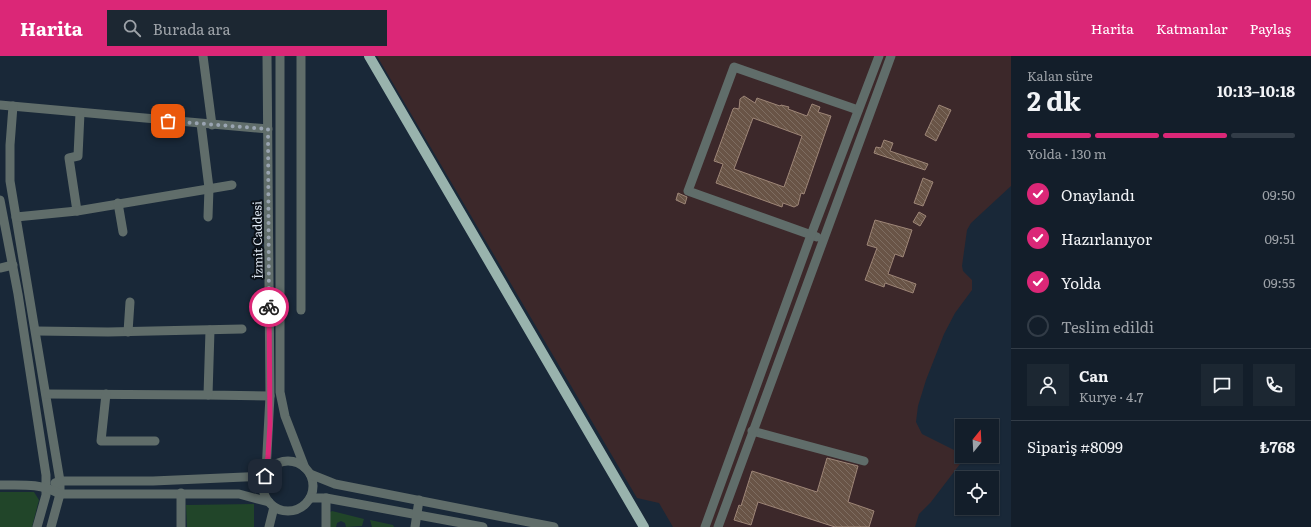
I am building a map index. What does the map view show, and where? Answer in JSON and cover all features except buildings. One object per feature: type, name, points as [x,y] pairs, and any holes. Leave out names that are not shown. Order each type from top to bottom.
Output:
[{"type":"main road","points":[[369,56],[644,527]]},
{"type":"street","points":[[203,56],[212,125]]},
{"type":"street","name":"İzmit Caddesi","points":[[267,56],[270,396],[266,474],[263,488],[272,504]]},
{"type":"street","name":"İzmit Caddesi","points":[[280,56],[280,392],[285,416],[308,471],[313,490],[310,498]]},
{"type":"street","points":[[301,56],[301,310]]},
{"type":"street","points":[[705,527],[811,236],[879,56]]},
{"type":"street","points":[[718,527],[890,56]]},
{"type":"street","points":[[822,239],[688,191],[734,67],[858,110]]},
{"type":"street","points":[[0,105],[268,129]]},
{"type":"street","points":[[13,106],[10,171],[16,217],[37,331],[60,481],[60,494],[51,527]]},
{"type":"street","points":[[77,211],[69,158],[78,156],[80,112]]},
{"type":"street","points":[[200,124],[209,188],[208,216]]},
{"type":"street","points":[[16,217],[77,211],[232,185]]},
{"type":"street","points":[[0,200],[13,265],[45,465],[46,487],[37,527]]},
{"type":"street","points":[[118,203],[123,232]]},
{"type":"street","points":[[0,268],[13,265]]},
{"type":"street","points":[[128,332],[130,302]]},
{"type":"street","points":[[37,331],[128,332],[242,329]]},
{"type":"street","points":[[208,395],[210,330]]},
{"type":"street","points":[[46,394],[270,396]]},
{"type":"street","points":[[106,394],[101,441],[155,441]]},
{"type":"street","points":[[752,432],[864,461]]},
{"type":"street","points":[[46,487],[60,481],[153,481],[266,474],[277,463],[284,461],[299,463],[308,471],[335,484],[554,527]]},
{"type":"street","points":[[0,485],[34,485],[46,487],[60,494],[239,494],[272,504],[282,510],[294,510],[305,504],[310,498],[326,498],[482,527]]},
{"type":"street","points":[[181,493],[181,527]]},
{"type":"street","points":[[326,498],[326,527]]},
{"type":"street","points":[[415,527],[420,500]]},
{"type":"street","points":[[268,527],[272,504]]},
{"type":"shaded area","points":[[377,56],[1011,56],[1011,186],[971,223],[967,230],[962,266],[963,271],[972,280],[972,290],[955,313],[944,334],[926,380],[918,406],[916,422],[922,434],[955,450],[955,463],[960,463],[931,502],[919,514],[915,527],[673,527],[659,503],[637,498]]},
{"type":"green space","points":[[0,492],[34,492],[39,500],[32,527],[0,527]]},
{"type":"green space","points":[[254,504],[254,527],[187,527],[186,505]]},
{"type":"green space","points":[[332,511],[364,519],[362,526],[346,527],[345,523],[341,521],[337,523],[336,527],[329,527],[329,513]]},
{"type":"green space","points":[[370,520],[393,525],[394,527],[372,527]]},
{"type":"way so far","points":[[168,121],[268,129],[269,307]]},
{"type":"route","points":[[265,476],[270,424],[269,307]]}]
